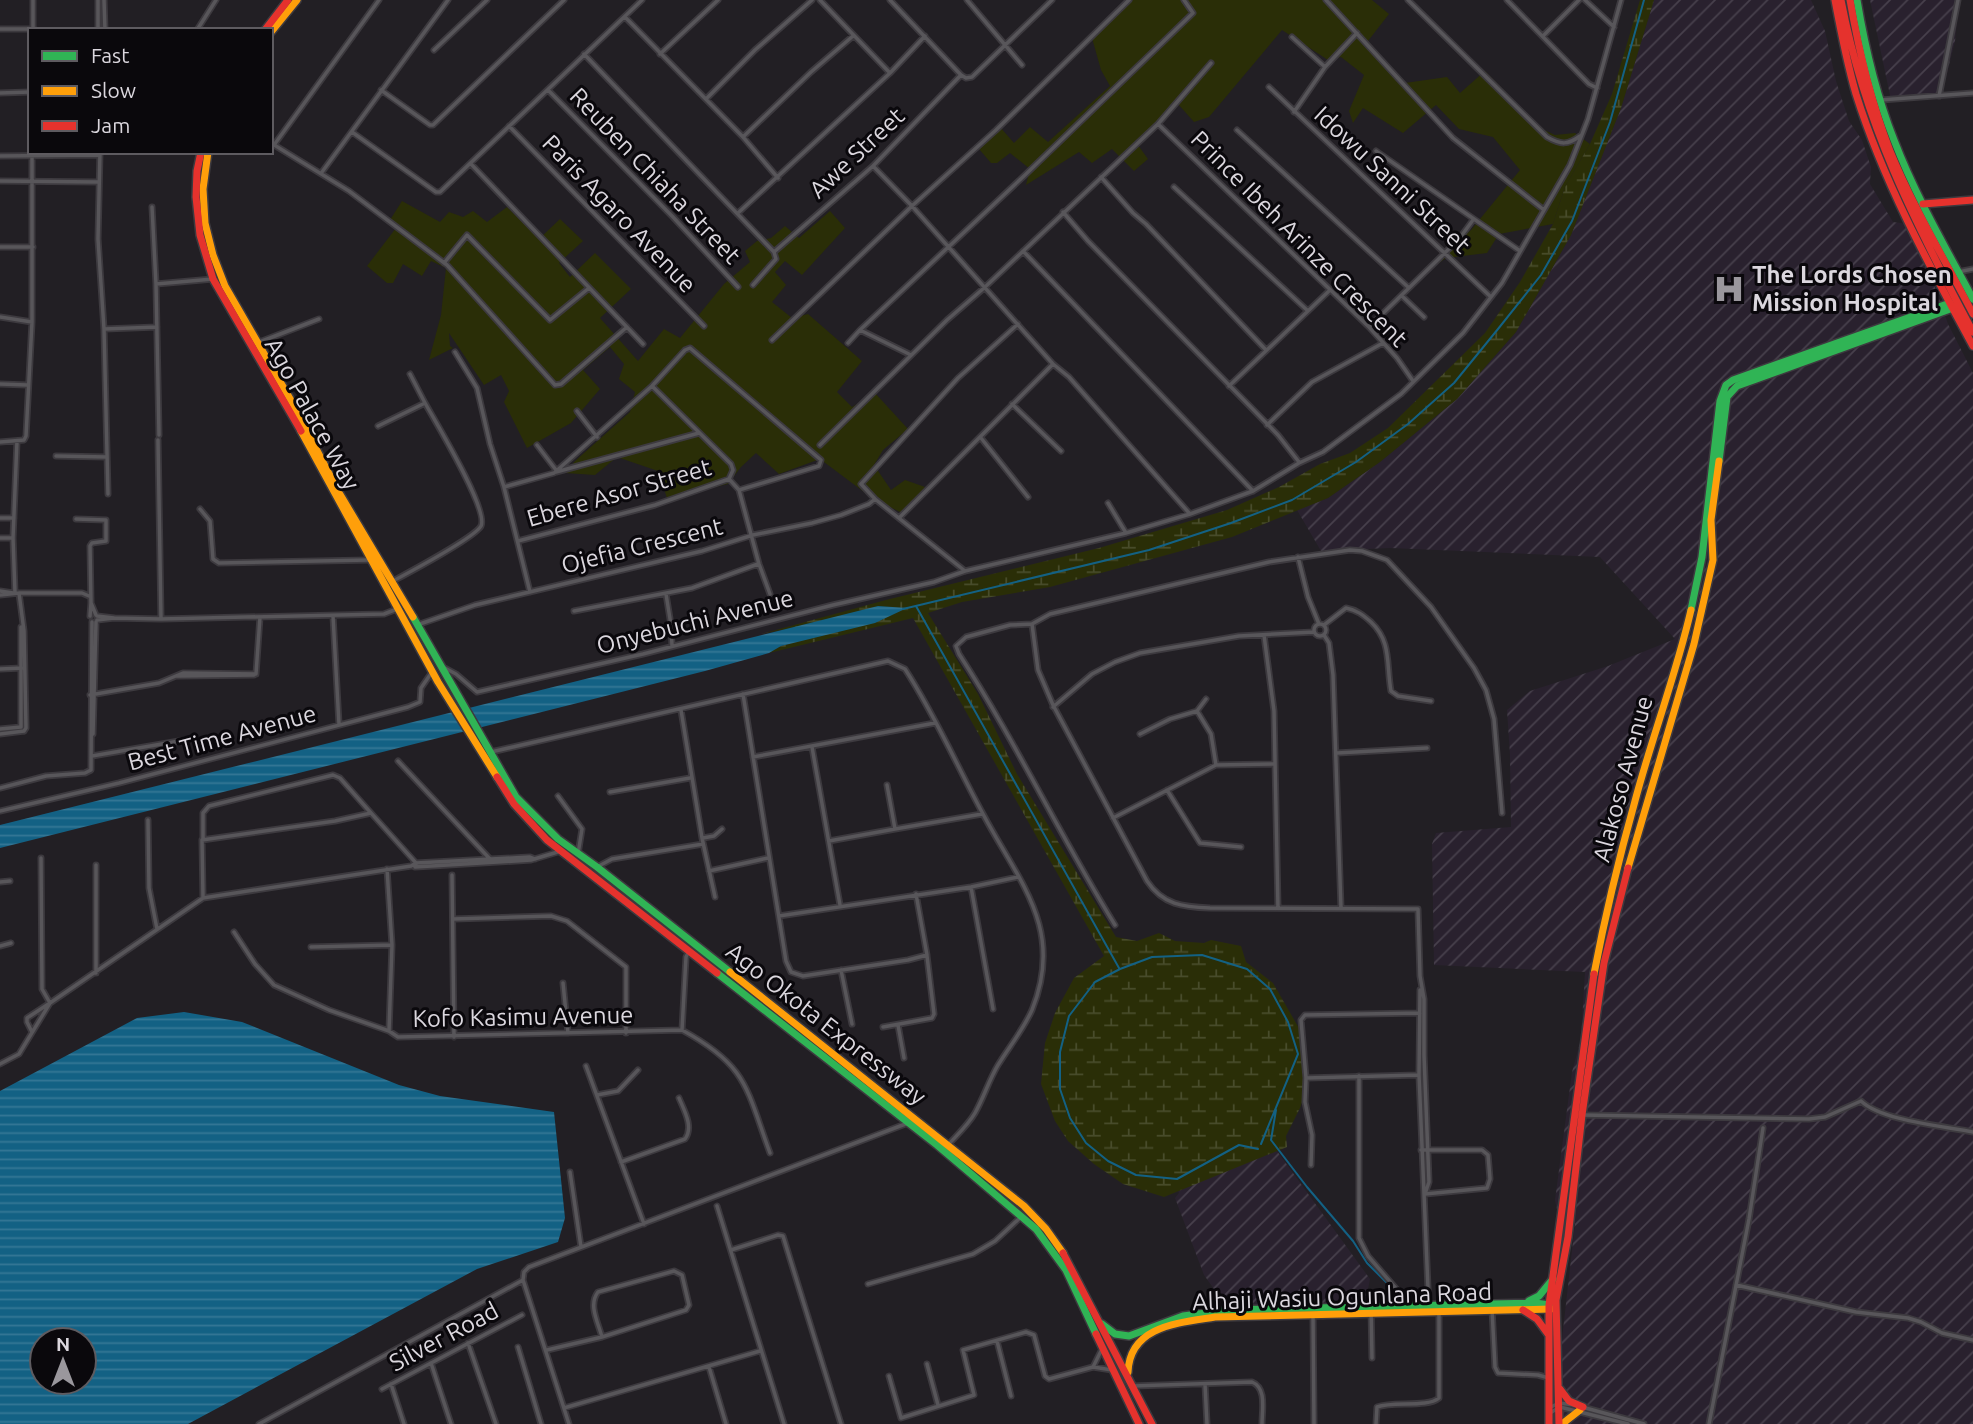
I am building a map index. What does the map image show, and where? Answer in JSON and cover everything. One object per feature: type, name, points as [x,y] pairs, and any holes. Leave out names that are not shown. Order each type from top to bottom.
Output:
[{"type":"main road","points":[[267,28],[288,0]]},
{"type":"main road","points":[[273,30],[298,0]]},
{"type":"main road","points":[[1835,0],[1870,118],[1887,162],[1916,233],[1973,346]]},
{"type":"main road","points":[[1840,14],[1841,0]]},
{"type":"main road","points":[[1850,0],[1863,66],[1880,109],[1923,204],[1973,299]]},
{"type":"main road","points":[[1857,0],[1880,109],[1913,200],[1973,314]]},
{"type":"main road","name":"Ago Palace Way","points":[[201,154],[197,172],[197,208],[202,242],[213,279],[283,396],[438,682]]},
{"type":"main road","name":"Ago Palace Way","points":[[208,154],[204,210],[211,249],[228,294],[294,404],[349,510],[447,677]]},
{"type":"main road","points":[[1923,204],[1973,200]]},
{"type":"main road","points":[[1916,233],[1973,332]]},
{"type":"main road","name":"Alakoso Avenue","points":[[1549,1424],[1548,1334],[1568,1237],[1604,963],[1626,859],[1635,800],[1683,646],[1702,557],[1720,401],[1726,385],[1836,343],[1951,306]]},
{"type":"main road","name":"Alakoso Avenue","points":[[1561,1424],[1553,1278],[1594,978],[1605,918],[1694,644],[1713,558],[1710,532],[1713,496],[1727,397],[1731,390],[1951,306]]},
{"type":"main road","points":[[1702,557],[1713,558]]},
{"type":"main road","name":"Ago Okota Expressway","points":[[447,677],[480,742],[523,816],[561,851],[908,1123],[1022,1216],[1048,1243],[1066,1270],[1139,1424]]},
{"type":"main road","name":"Ago Okota Expressway","points":[[438,682],[480,742],[491,752],[494,767],[516,797],[558,839],[597,867],[1024,1206],[1063,1252],[1152,1424]]},
{"type":"main road","points":[[1654,740],[1664,742]]},
{"type":"main road","points":[[1548,1334],[1534,1316],[1520,1306],[1539,1296],[1553,1278]]},
{"type":"main road","name":"Alhaji Wasiu Ogunlana Road","points":[[1098,1321],[1111,1332],[1126,1336],[1177,1318],[1229,1310],[1371,1310],[1553,1305]]},
{"type":"main road","name":"Alhaji Wasiu Ogunlana Road","points":[[1132,1384],[1127,1363],[1132,1346],[1141,1338],[1167,1327],[1215,1317],[1313,1315],[1398,1306],[1439,1311],[1520,1306]]},
{"type":"main road","points":[[1557,1375],[1560,1392],[1581,1408],[1561,1424]]},
{"type":"street","points":[[33,0],[35,28]]},
{"type":"street","points":[[98,0],[98,28]]},
{"type":"street","points":[[104,0],[105,28]]},
{"type":"street","points":[[198,28],[216,0]]},
{"type":"street","points":[[273,143],[379,0]]},
{"type":"street","points":[[322,173],[447,0]]},
{"type":"street","points":[[434,50],[487,0]]},
{"type":"street","points":[[381,90],[433,125],[564,0]]},
{"type":"street","points":[[352,132],[436,192],[440,192],[642,0]]},
{"type":"street","points":[[660,54],[719,0]]},
{"type":"street","points":[[706,99],[755,50],[812,0]]},
{"type":"street","points":[[820,0],[890,73]]},
{"type":"street","points":[[890,0],[961,75]]},
{"type":"street","points":[[968,0],[1022,65]]},
{"type":"street","points":[[1006,45],[1052,0]]},
{"type":"street","points":[[772,340],[996,130],[1129,0]]},
{"type":"street","points":[[848,343],[1193,13],[1184,0]]},
{"type":"street","points":[[1408,0],[1547,137],[1558,143],[1569,144],[1582,135]]},
{"type":"street","points":[[1507,0],[1597,88]]},
{"type":"street","points":[[1543,36],[1579,0]]},
{"type":"street","points":[[1585,0],[1614,27]]},
{"type":"street","name":"Onyebuchi Avenue","points":[[441,666],[456,674],[477,692],[1126,533],[1253,491],[1322,452],[1401,394],[1452,345],[1492,297],[1570,165],[1597,88],[1621,0]]},
{"type":"street","points":[[1939,96],[1958,0]]},
{"type":"street","points":[[1327,1],[1453,138],[1544,210]]},
{"type":"street","points":[[625,17],[743,137],[778,178]]},
{"type":"street","points":[[0,29],[28,29]]},
{"type":"street","points":[[1294,112],[1325,67],[1357,33]]},
{"type":"street","points":[[743,137],[853,36]]},
{"type":"street","points":[[738,213],[890,73],[925,36]]},
{"type":"street","points":[[1292,37],[1325,67]]},
{"type":"street","name":"Awe Street","points":[[753,285],[776,260],[774,252],[873,166],[961,75],[972,77],[1006,45]]},
{"type":"street","points":[[584,54],[774,252]]},
{"type":"street","points":[[820,445],[911,355],[1158,124],[1211,63]]},
{"type":"street","name":"Idowu Sanni Street","points":[[1269,87],[1353,169],[1389,199],[1492,297]]},
{"type":"street","name":"Reuben Chiaha Street","points":[[548,90],[673,216],[738,287]]},
{"type":"street","points":[[0,93],[28,92]]},
{"type":"street","points":[[1880,100],[1973,93]]},
{"type":"street","name":"Prince Ibeh Arinze Crescent","points":[[1158,124],[1369,327],[1397,358],[1413,382]]},
{"type":"street","name":"Paris Agaro Avenue","points":[[509,126],[704,326]]},
{"type":"street","points":[[1237,130],[1408,287]]},
{"type":"street","points":[[273,145],[322,173],[444,262],[555,385],[561,384],[626,327]]},
{"type":"street","points":[[1376,151],[1520,251]]},
{"type":"street","points":[[0,442],[26,438],[32,322],[32,154]]},
{"type":"street","points":[[0,156],[100,154],[98,239],[104,329],[108,494]]},
{"type":"street","points":[[471,164],[643,344]]},
{"type":"street","points":[[873,166],[1054,364],[1069,377],[1190,514]]},
{"type":"street","points":[[1101,177],[1266,350]]},
{"type":"street","points":[[0,181],[99,181]]},
{"type":"street","points":[[1174,187],[1308,311]]},
{"type":"street","points":[[152,207],[157,327],[161,619]]},
{"type":"street","points":[[1063,212],[1289,447],[1299,463]]},
{"type":"street","points":[[1369,327],[1459,239],[1473,220]]},
{"type":"street","points":[[444,262],[467,235],[550,320],[589,288]]},
{"type":"street","points":[[0,247],[33,247]]},
{"type":"street","points":[[1023,251],[1253,491]]},
{"type":"street","points":[[1958,272],[1973,269]]},
{"type":"street","points":[[156,284],[213,279]]},
{"type":"street","points":[[1229,386],[1329,290]]},
{"type":"street","points":[[1402,296],[1424,317]]},
{"type":"street","points":[[0,317],[32,322]]},
{"type":"street","points":[[257,343],[320,319]]},
{"type":"street","points":[[965,571],[874,500],[861,483],[958,378],[1018,324]]},
{"type":"street","points":[[104,329],[157,327]]},
{"type":"street","points":[[860,330],[911,355]]},
{"type":"street","points":[[1267,425],[1312,382],[1384,343]]},
{"type":"street","points":[[555,471],[597,437],[652,386],[685,349],[690,348],[821,460],[819,466],[738,490]]},
{"type":"street","points":[[455,352],[476,384],[530,592]]},
{"type":"street","points":[[899,518],[1054,364]]},
{"type":"street","points":[[391,582],[458,543],[479,528],[482,521],[477,501],[410,374]]},
{"type":"street","points":[[0,384],[27,385]]},
{"type":"street","points":[[652,386],[731,464],[733,470],[729,479],[738,490],[770,594]]},
{"type":"street","points":[[378,426],[425,403]]},
{"type":"street","points":[[1012,404],[1061,451]]},
{"type":"street","points":[[577,411],[597,437]]},
{"type":"street","points":[[504,487],[699,433]]},
{"type":"street","points":[[981,438],[1028,497]]},
{"type":"street","points":[[0,731],[26,728],[22,625],[13,538],[16,441]]},
{"type":"street","points":[[537,445],[555,471]]},
{"type":"street","points":[[56,456],[107,457]]},
{"type":"street","name":"Ebere Asor Street","points":[[518,541],[655,505],[729,479]]},
{"type":"street","name":"Ojefia Crescent","points":[[416,625],[475,605],[702,551],[753,535],[812,523],[841,515],[874,500]]},
{"type":"street","points":[[1108,503],[1126,533]]},
{"type":"street","points":[[200,509],[210,521],[213,559],[219,563],[371,560]]},
{"type":"street","points":[[0,518],[13,518]]},
{"type":"street","points":[[0,788],[46,776],[89,773],[92,766],[92,736],[95,729],[95,618],[89,596],[90,546],[106,541],[106,520],[76,519]]},
{"type":"street","points":[[0,538],[13,538]]},
{"type":"street","points":[[1115,925],[1060,832],[1010,737],[956,649],[961,639],[1010,625],[1032,624],[1050,614],[1269,562],[1350,550],[1362,551],[1387,560],[1431,607],[1474,668],[1490,701],[1497,744],[1502,813]]},
{"type":"street","points":[[1298,557],[1308,597],[1321,625],[1326,629],[1324,635]]},
{"type":"street","points":[[574,611],[692,588],[759,564]]},
{"type":"street","points":[[0,593],[82,593],[89,596]]},
{"type":"street","points":[[666,594],[672,646]]},
{"type":"street","points":[[1314,632],[1314,628],[1346,608],[1361,613],[1375,626],[1385,641],[1391,691],[1407,698],[1430,701]]},
{"type":"street","points":[[95,618],[333,616],[384,614],[398,609]]},
{"type":"street","points":[[333,616],[339,724]]},
{"type":"street","points":[[93,695],[159,683],[183,673],[256,674],[260,617]]},
{"type":"street","points":[[1032,624],[1038,670],[1054,707],[1151,887],[1167,901],[1190,907],[1418,909],[1429,1182],[1425,1194]]},
{"type":"street","points":[[1054,707],[1092,674],[1129,657],[1171,646],[1239,636],[1314,632],[1318,636],[1324,635]]},
{"type":"street","points":[[1264,635],[1274,711],[1278,909]]},
{"type":"street","points":[[1324,635],[1329,643],[1334,675],[1341,908]]},
{"type":"street","points":[[491,752],[888,661],[905,669],[1035,908],[1041,926],[1043,968],[1041,984],[1031,1012],[995,1069],[976,1111],[948,1145]]},
{"type":"street","points":[[0,668],[24,668]]},
{"type":"street","name":"Best Time Avenue","points":[[0,811],[132,780],[408,707],[419,702],[421,688],[432,672]]},
{"type":"street","points":[[743,694],[787,967],[791,972],[803,976],[927,955]]},
{"type":"street","points":[[1140,734],[1170,719],[1197,711],[1206,699]]},
{"type":"street","points":[[681,710],[691,778],[715,897]]},
{"type":"street","points":[[1197,711],[1211,734],[1216,765]]},
{"type":"street","points":[[753,757],[935,723]]},
{"type":"street","points":[[92,756],[185,740]]},
{"type":"street","points":[[811,747],[840,905]]},
{"type":"street","points":[[1336,753],[1427,748]]},
{"type":"street","points":[[398,761],[490,860]]},
{"type":"street","points":[[1113,818],[1216,765],[1273,764]]},
{"type":"street","points":[[203,898],[203,813],[209,807],[333,775],[340,778],[415,866]]},
{"type":"street","points":[[610,792],[691,778]]},
{"type":"street","points":[[887,785],[895,829]]},
{"type":"street","points":[[1167,790],[1200,843],[1241,846]]},
{"type":"street","points":[[558,796],[582,829],[578,854]]},
{"type":"street","points":[[202,840],[335,821],[371,813]]},
{"type":"street","points":[[829,841],[982,814]]},
{"type":"street","points":[[148,820],[149,888],[157,929]]},
{"type":"street","points":[[702,838],[714,836],[722,829]]},
{"type":"street","points":[[597,867],[612,859],[703,844]]},
{"type":"street","points":[[33,1033],[27,1018],[203,898],[387,869],[535,859],[561,851]]},
{"type":"street","points":[[41,858],[42,989],[50,1003]]},
{"type":"street","points":[[709,871],[768,858]]},
{"type":"street","points":[[96,864],[96,973]]},
{"type":"street","points":[[387,869],[392,945],[389,1031]]},
{"type":"street","points":[[452,875],[454,1037]]},
{"type":"street","points":[[779,916],[971,887],[1018,877]]},
{"type":"street","points":[[0,882],[10,881]]},
{"type":"street","points":[[971,887],[993,1009]]},
{"type":"street","points":[[883,1027],[932,1018],[934,1014],[916,894]]},
{"type":"street","points":[[453,919],[551,916],[567,920],[626,967],[626,1033]]},
{"type":"street","name":"Kofo Kasimu Avenue","points":[[234,932],[255,964],[274,985],[398,1037],[682,1030]]},
{"type":"street","points":[[0,946],[11,943]]},
{"type":"street","points":[[311,947],[392,945]]},
{"type":"street","points":[[689,951],[685,968],[682,1030],[720,1053],[734,1068],[751,1096],[770,1153]]},
{"type":"street","points":[[841,970],[852,1024]]},
{"type":"street","points":[[563,983],[568,1033]]},
{"type":"street","points":[[0,1063],[19,1054],[50,1003]]},
{"type":"street","points":[[1422,1013],[1419,1075],[1429,1308]]},
{"type":"street","points":[[1311,1165],[1312,1135],[1305,1102],[1306,1078],[1301,1020],[1304,1015],[1422,1013]]},
{"type":"street","points":[[898,1025],[904,1058]]},
{"type":"street","points":[[586,1066],[644,1224]]},
{"type":"street","points":[[597,1095],[618,1091],[638,1070]]},
{"type":"street","points":[[1306,1078],[1425,1075]]},
{"type":"street","points":[[1359,1076],[1359,1238],[1368,1256],[1399,1292],[1398,1306]]},
{"type":"street","points":[[621,1162],[685,1139],[689,1134],[689,1127],[679,1098]]},
{"type":"street","points":[[1582,1115],[1809,1119],[1825,1117],[1861,1101],[1874,1110],[1973,1132]]},
{"type":"street","points":[[569,1424],[523,1280],[524,1272],[529,1267],[908,1123]]},
{"type":"street","points":[[1709,1424],[1737,1285],[1763,1128]]},
{"type":"street","points":[[1421,1150],[1485,1151],[1488,1154],[1490,1179],[1487,1188],[1425,1194]]},
{"type":"street","points":[[570,1172],[581,1247]]},
{"type":"street","points":[[717,1206],[784,1424]]},
{"type":"street","points":[[869,1284],[973,1254],[995,1241],[1022,1216]]},
{"type":"street","points":[[731,1250],[783,1236],[841,1424]]},
{"type":"street","points":[[546,1350],[602,1336],[685,1310],[689,1305],[682,1275],[674,1271],[598,1292],[592,1304],[602,1336]]},
{"type":"street","points":[[259,1424],[523,1280]]},
{"type":"street","points":[[1737,1285],[1856,1312],[1908,1318],[1942,1333],[1973,1340]]},
{"type":"street","points":[[1492,1309],[1495,1367],[1498,1373],[1549,1378]]},
{"type":"street","points":[[1371,1310],[1372,1358]]},
{"type":"street","points":[[1376,1424],[1377,1406],[1431,1402],[1439,1398],[1439,1311]]},
{"type":"street","name":"Silver Road","points":[[382,1389],[522,1315]]},
{"type":"street","points":[[1313,1315],[1314,1424]]},
{"type":"street","points":[[889,1376],[901,1418],[974,1395],[963,1350],[1026,1332],[1032,1333],[1045,1376],[1049,1379],[1093,1367],[1112,1370]]},
{"type":"street","points":[[997,1340],[1011,1396]]},
{"type":"street","points":[[468,1343],[496,1424]]},
{"type":"street","points":[[517,1347],[541,1424]]},
{"type":"street","points":[[1093,1367],[1102,1349]]},
{"type":"street","points":[[564,1408],[760,1351]]},
{"type":"street","points":[[431,1363],[451,1424]]},
{"type":"street","points":[[927,1364],[938,1405]]},
{"type":"street","points":[[709,1367],[726,1424]]},
{"type":"street","points":[[1132,1384],[1252,1382],[1262,1389],[1262,1424]]},
{"type":"street","points":[[391,1384],[404,1424]]},
{"type":"street","points":[[1205,1384],[1207,1424]]},
{"type":"street","points":[[1549,1411],[1560,1405],[1644,1424]]},
{"type":"street","points":[[1581,1408],[1628,1424]]},
{"type":"shaded area","points":[[1654,0],[1811,0],[1825,31],[1836,81],[1849,121],[1862,140],[1871,167],[1870,184],[1893,222],[1908,224],[1930,273],[1948,324],[1973,373],[1973,1424],[1562,1424],[1562,1339],[1575,1224],[1558,1214],[1555,1200],[1572,1072],[1581,1039],[1585,972],[1434,965],[1432,844],[1436,833],[1511,827],[1507,710],[1530,691],[1608,666],[1675,639],[1600,557],[1390,548],[1321,551],[1297,510],[1328,498],[1380,462],[1457,399],[1516,332],[1571,235],[1621,108]]},
{"type":"shaded area","points":[[1870,0],[1959,0],[1955,41],[1942,93],[1891,100]]},
{"type":"shaded area","points":[[1254,1142],[1277,1151],[1370,1279],[1366,1299],[1349,1319],[1236,1320],[1204,1275],[1175,1198],[1179,1193],[1176,1185]]},
{"type":"green space","points":[[1133,0],[1372,0],[1389,14],[1368,41],[1405,83],[1447,77],[1460,93],[1485,71],[1542,129],[1555,135],[1575,133],[1590,144],[1565,187],[1553,224],[1499,234],[1487,253],[1446,258],[1414,281],[1471,230],[1520,170],[1493,137],[1459,129],[1436,105],[1403,133],[1363,108],[1353,123],[1349,111],[1364,75],[1341,57],[1328,60],[1282,30],[1209,117],[1194,122],[1178,104],[1135,141],[1148,159],[1134,171],[1112,149],[1092,163],[1079,152],[1026,185],[1030,169],[1010,153],[997,163],[991,163],[979,149],[1000,127],[1014,143],[1030,127],[1048,142],[1110,86],[1101,70],[1092,38]]},
{"type":"green space","points":[[1640,0],[1654,0],[1621,108],[1571,235],[1516,332],[1457,399],[1380,462],[1328,498],[1232,537],[1050,587],[962,602],[928,613],[978,694],[1017,774],[1116,937],[1137,941],[1159,933],[1175,941],[1204,943],[1211,940],[1241,946],[1246,962],[1273,983],[1300,1030],[1309,1081],[1300,1108],[1286,1136],[1287,1147],[1164,1197],[1123,1184],[1094,1164],[1068,1141],[1055,1121],[1041,1084],[1045,1043],[1055,1013],[1074,978],[1104,956],[913,618],[769,653],[781,646],[821,635],[802,626],[761,634],[886,600],[1099,548],[1227,510],[1279,487],[1320,464],[1350,453],[1388,428],[1485,333],[1520,282],[1553,224],[1565,187],[1590,144],[1612,94]]},
{"type":"green space","points":[[402,201],[440,222],[449,212],[463,217],[473,211],[487,222],[507,207],[539,239],[560,219],[583,241],[559,263],[570,277],[595,253],[631,289],[600,318],[638,361],[664,329],[680,338],[724,284],[750,262],[745,251],[757,241],[771,238],[785,226],[799,238],[830,211],[845,228],[802,275],[785,261],[775,272],[786,285],[772,302],[792,318],[808,314],[862,361],[837,392],[852,407],[875,393],[908,429],[883,450],[874,465],[891,490],[905,480],[925,487],[904,514],[872,498],[820,459],[779,474],[756,453],[728,484],[667,498],[658,471],[617,457],[595,475],[565,473],[630,412],[635,392],[619,379],[624,364],[610,347],[583,370],[600,389],[571,423],[527,448],[504,402],[509,391],[501,375],[484,385],[449,333],[450,346],[453,348],[429,360],[441,315],[446,268],[431,261],[422,276],[403,264],[393,283],[387,283],[367,266],[396,228],[390,220]]},
{"type":"water","points":[[878,606],[907,608],[875,623],[781,646],[769,653],[705,671],[0,848],[0,825]]},
{"type":"water","points":[[184,1012],[242,1022],[399,1085],[440,1096],[554,1112],[565,1218],[558,1242],[477,1269],[188,1424],[0,1424],[0,1091],[137,1018]]},
{"type":"waterway","points":[[903,609],[1149,550],[1231,523],[1292,500],[1356,462],[1408,424],[1454,383],[1498,329],[1541,275],[1572,221],[1610,122],[1644,0]]},
{"type":"waterway","points":[[916,606],[1119,968]]},
{"type":"waterway","points":[[1258,1149],[1239,1145],[1177,1179],[1136,1175],[1108,1161],[1086,1143],[1070,1118],[1060,1089],[1060,1052],[1069,1016],[1095,982],[1152,957],[1202,955],[1247,969],[1270,989],[1288,1022],[1298,1054],[1261,1144]]},
{"type":"waterway","points":[[1276,1110],[1271,1140],[1353,1241],[1367,1263],[1393,1289]]},
{"type":"traffic: fast","points":[[1857,0],[1872,71],[1894,140],[1921,201],[1973,299]]},
{"type":"traffic: fast","points":[[1691,610],[1702,557],[1720,401],[1726,385],[1733,380],[1950,303]]},
{"type":"traffic: fast","points":[[1719,461],[1727,397],[1737,386],[1953,308]]},
{"type":"traffic: fast","points":[[413,617],[516,797],[558,839],[730,972]]},
{"type":"traffic: fast","points":[[717,973],[937,1145],[1036,1229],[1066,1270],[1096,1334]]},
{"type":"traffic: fast","points":[[1529,1301],[1539,1296],[1553,1279]]},
{"type":"traffic: fast","points":[[1102,1324],[1115,1334],[1129,1336],[1183,1316],[1229,1310],[1535,1303],[1550,1305]]},
{"type":"traffic: slow","points":[[273,30],[297,0]]},
{"type":"traffic: slow","points":[[208,154],[203,189],[205,223],[225,286],[293,404],[338,491],[413,617]]},
{"type":"traffic: slow","points":[[301,431],[438,682],[497,777]]},
{"type":"traffic: slow","points":[[1628,868],[1694,644],[1713,560],[1711,520],[1719,461]]},
{"type":"traffic: slow","points":[[1594,974],[1629,822],[1691,610]]},
{"type":"traffic: slow","points":[[730,972],[1024,1206],[1046,1229],[1063,1253]]},
{"type":"traffic: slow","points":[[1128,1372],[1137,1345],[1147,1336],[1172,1325],[1215,1317],[1551,1309]]},
{"type":"traffic: slow","points":[[1562,1424],[1580,1410]]},
{"type":"traffic: jam","points":[[267,28],[288,0]]},
{"type":"traffic: jam","points":[[1835,0],[1856,94],[1880,160],[1924,254],[1973,346]]},
{"type":"traffic: jam","points":[[1841,0],[1863,89],[1878,131],[1912,211],[1973,332]]},
{"type":"traffic: jam","points":[[1850,0],[1866,77],[1890,151],[1919,213],[1973,314]]},
{"type":"traffic: jam","points":[[201,154],[196,197],[200,235],[213,279],[301,431]]},
{"type":"traffic: jam","points":[[1923,204],[1973,200]]},
{"type":"traffic: jam","points":[[497,777],[514,804],[547,840],[717,973]]},
{"type":"traffic: jam","points":[[1559,1424],[1556,1300],[1568,1237],[1604,963],[1628,868]]},
{"type":"traffic: jam","points":[[1549,1424],[1549,1305],[1594,974]]},
{"type":"traffic: jam","points":[[1063,1253],[1152,1424]]},
{"type":"traffic: jam","points":[[1523,1310],[1537,1319],[1548,1334]]},
{"type":"traffic: jam","points":[[1096,1334],[1139,1424]]},
{"type":"traffic: jam","points":[[1560,1389],[1569,1401],[1583,1407]]},
{"type":"place","name":"The Lords Chosen Mission Hospital","points":[[1729,289]]}]
